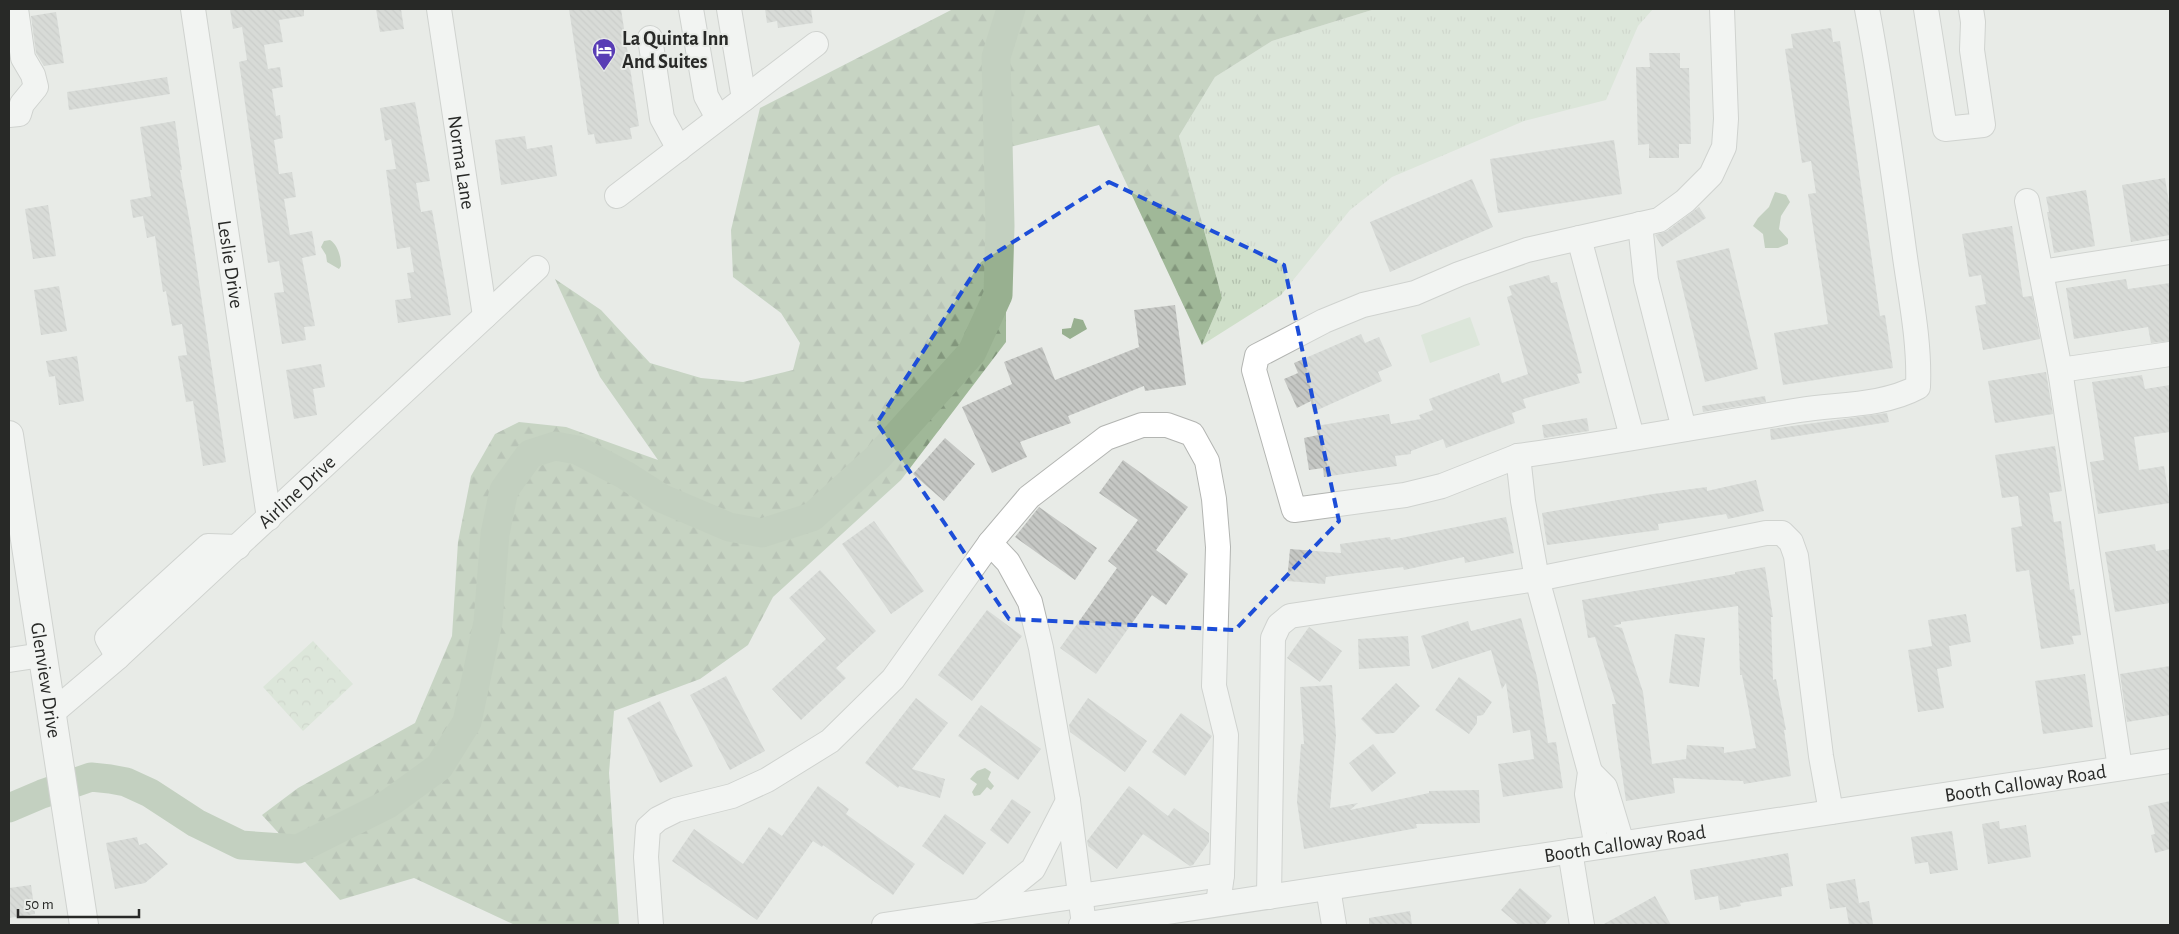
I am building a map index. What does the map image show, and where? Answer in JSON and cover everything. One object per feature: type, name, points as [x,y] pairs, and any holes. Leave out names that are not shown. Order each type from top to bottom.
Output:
[{"type":"main road","name":"Glenview Drive","points":[[9,435],[83,918]]},
{"type":"street","name":"Leslie Drive","points":[[193,9],[269,518]]},
{"type":"street","name":"Norma Lane","points":[[439,9],[485,316]]},
{"type":"street","points":[[691,9],[706,96],[718,118]]},
{"type":"street","points":[[729,9],[744,99]]},
{"type":"street","points":[[1722,9],[1726,119],[1724,146],[1710,174],[1685,201],[1659,220],[1527,250],[1459,274],[1415,293],[1363,305],[1324,321],[1258,356],[1254,370],[1294,510],[1404,495],[1442,486],[1518,456],[1587,447],[1632,437],[1884,399],[1906,394],[1918,387],[1919,364],[1904,246],[1884,101],[1867,9]]},
{"type":"street","points":[[1926,9],[1945,129],[1983,125],[1972,50],[1973,22],[1971,9]]},
{"type":"street","points":[[9,115],[19,114],[22,104],[36,86],[33,75],[16,59],[14,24]]},
{"type":"street","points":[[650,38],[662,118],[679,148]]},
{"type":"street","points":[[616,196],[816,44]]},
{"type":"street","points":[[2027,201],[2060,370],[2120,768]]},
{"type":"street","points":[[1640,224],[1646,280],[1684,429]]},
{"type":"street","points":[[1579,238],[1632,437]]},
{"type":"street","points":[[2041,272],[2170,252]]},
{"type":"street","name":"Airline Drive","points":[[52,713],[118,657],[269,518],[441,355],[537,268]]},
{"type":"street","points":[[2060,370],[2170,354]]},
{"type":"street","points":[[651,925],[646,857],[648,828],[658,819],[676,810],[732,796],[767,780],[830,741],[893,678],[990,543],[1029,497],[1106,438],[1142,425],[1167,425],[1192,434],[1207,461],[1214,498],[1218,547],[1214,686],[1226,735],[1222,875],[1218,904]]},
{"type":"street","points":[[1518,456],[1523,501],[1537,579],[1590,772],[1587,794],[1597,847]]},
{"type":"street","points":[[1269,897],[1273,638],[1279,624],[1290,616],[1537,579],[1766,533],[1782,533],[1791,542],[1796,556],[1821,756],[1831,812]]},
{"type":"street","points":[[990,543],[1008,562],[1030,602],[1041,648],[1068,801],[1081,895],[1083,925]]},
{"type":"street","points":[[9,660],[42,655]]},
{"type":"street","name":"Booth Calloway Road","points":[[1083,925],[2170,760]]},
{"type":"street","points":[[1590,772],[1606,787],[1622,844]]},
{"type":"street","points":[[980,911],[1033,868],[1068,801]]},
{"type":"street","points":[[1570,851],[1582,925]]},
{"type":"street","points":[[884,925],[1222,875]]},
{"type":"street","points":[[1328,888],[1334,925]]},
{"type":"highlighted area","points":[[1109,182],[1284,265],[1339,521],[1235,630],[1009,619],[877,423],[981,262]]},
{"type":"green space","points":[[953,9],[1375,9],[1272,41],[1215,77],[1179,136],[1222,298],[1202,345],[1099,125],[1006,148],[1006,342],[901,480],[773,597],[748,645],[700,679],[614,711],[609,773],[619,925],[515,925],[414,878],[340,900],[262,815],[298,788],[415,723],[452,636],[458,542],[471,476],[495,434],[519,422],[566,427],[658,460],[600,377],[555,279],[601,310],[650,363],[701,378],[743,382],[793,370],[800,343],[781,313],[733,277],[731,230],[760,108]]},
{"type":"green space","points":[[1375,9],[1653,9],[1638,26],[1606,100],[1524,121],[1392,177],[1350,210],[1281,295],[1202,345],[1222,298],[1179,136],[1215,77],[1272,41]]},
{"type":"green space","points":[[1470,317],[1480,345],[1430,363],[1421,335]]},
{"type":"green space","points":[[313,641],[353,684],[303,731],[263,687]]},
{"type":"shaded area","points":[[1775,192],[1786,195],[1790,202],[1781,216],[1779,229],[1788,239],[1788,244],[1778,248],[1765,248],[1763,234],[1753,226],[1769,207]]},
{"type":"shaded area","points":[[330,240],[340,255],[341,266],[339,269],[327,262],[326,255],[321,247],[324,241]]},
{"type":"shaded area","points":[[1074,318],[1083,320],[1087,329],[1070,339],[1062,334],[1062,329],[1071,328]]},
{"type":"shaded area","points":[[985,768],[991,772],[988,779],[994,786],[991,790],[987,787],[980,795],[974,796],[972,792],[977,784],[970,779],[977,771]]},
{"type":"building","points":[[230,9],[304,9],[304,16],[279,20],[283,42],[264,45],[268,69],[280,67],[283,87],[272,89],[276,116],[280,115],[283,138],[274,140],[279,174],[292,172],[296,197],[284,199],[290,235],[312,231],[316,255],[302,258],[315,326],[304,327],[306,340],[282,344],[274,293],[284,292],[279,261],[268,263],[239,62],[247,60],[242,27],[233,29]]},
{"type":"building","points":[[376,9],[401,9],[404,29],[380,32]]},
{"type":"building","name":"La Quinta Inn And Suites","points":[[569,9],[621,9],[639,126],[630,128],[632,139],[596,144],[594,134],[588,135]]},
{"type":"building","points":[[765,9],[811,9],[813,23],[778,28],[777,21],[767,23]]},
{"type":"building","points":[[56,12],[64,63],[44,66],[36,53],[31,16]]},
{"type":"building","points":[[1831,28],[1833,42],[1840,41],[1880,316],[1885,315],[1893,368],[1783,385],[1774,333],[1828,324],[1808,194],[1816,193],[1811,161],[1802,163],[1785,49],[1793,48],[1791,34]]},
{"type":"building","points":[[1649,53],[1680,53],[1680,68],[1689,68],[1691,144],[1679,144],[1679,158],[1649,158],[1649,144],[1638,145],[1636,67],[1650,67]]},
{"type":"building","points":[[167,77],[170,94],[69,110],[67,92]]},
{"type":"building","points":[[415,102],[430,181],[416,183],[421,212],[432,210],[451,315],[398,323],[395,300],[411,298],[407,273],[414,272],[410,247],[397,249],[386,170],[396,169],[391,139],[385,141],[380,108]]},
{"type":"building","points":[[175,121],[182,170],[180,170],[191,229],[226,462],[203,466],[193,401],[186,402],[178,356],[187,355],[182,324],[172,326],[166,291],[163,292],[155,236],[147,238],[143,216],[133,218],[130,200],[151,196],[140,127]]},
{"type":"building","points":[[525,136],[527,149],[552,145],[557,176],[501,185],[495,140]]},
{"type":"building","points":[[1614,140],[1622,194],[1498,213],[1490,159]]},
{"type":"building","points":[[2165,178],[2170,210],[2170,235],[2131,242],[2122,185]]},
{"type":"building","points":[[1472,179],[1493,227],[1390,272],[1370,222]]},
{"type":"building","points":[[2086,190],[2095,246],[2054,253],[2046,197]]},
{"type":"building","points":[[48,205],[56,256],[33,259],[25,209]]},
{"type":"building","points":[[1699,207],[1706,218],[1662,247],[1655,235],[1667,231]]},
{"type":"building","points":[[2012,226],[2023,297],[2032,296],[2040,339],[1983,350],[1975,306],[1986,304],[1981,275],[1969,277],[1962,234]]},
{"type":"building","points":[[1729,248],[1758,369],[1705,382],[1676,261]]},
{"type":"building","points":[[1549,275],[1551,283],[1557,282],[1582,373],[1577,374],[1580,383],[1523,399],[1526,408],[1512,413],[1515,423],[1446,448],[1443,439],[1411,451],[1411,454],[1395,456],[1397,466],[1324,477],[1323,468],[1309,470],[1304,438],[1318,435],[1316,426],[1389,414],[1391,424],[1421,419],[1419,415],[1433,410],[1429,399],[1499,373],[1502,383],[1528,374],[1507,297],[1512,295],[1509,286]]},
{"type":"building","points":[[2126,279],[2128,289],[2170,283],[2170,341],[2151,343],[2148,327],[2074,339],[2066,288]]},
{"type":"building","points":[[59,286],[67,331],[41,335],[34,290]]},
{"type":"building","points":[[1175,305],[1186,385],[1145,391],[1144,386],[1068,416],[1071,423],[1020,442],[1027,457],[992,473],[962,407],[1012,384],[1004,362],[1042,347],[1055,380],[1139,347],[1134,310]]},
{"type":"building","points":[[1361,334],[1365,343],[1379,337],[1392,366],[1378,372],[1382,381],[1313,412],[1311,401],[1297,408],[1284,379],[1298,373],[1294,363]]},
{"type":"building","points":[[77,356],[84,401],[59,405],[55,376],[49,377],[46,361]]},
{"type":"building","points":[[321,364],[325,387],[313,389],[317,415],[294,419],[286,370]]},
{"type":"building","points":[[2046,372],[2053,414],[1995,423],[1988,381]]},
{"type":"building","points":[[2142,375],[2145,389],[2170,385],[2170,432],[2134,437],[2139,470],[2164,466],[2170,503],[2098,514],[2090,462],[2104,460],[2092,382]]},
{"type":"building","points":[[1765,396],[1766,402],[1703,412],[1702,406]]},
{"type":"building","points":[[1887,413],[1889,422],[1771,440],[1770,429]]},
{"type":"building","points":[[1587,418],[1589,431],[1544,438],[1542,425]]},
{"type":"building","points":[[945,438],[975,464],[944,501],[913,474]]},
{"type":"building","points":[[2055,446],[2062,491],[2049,493],[2054,522],[2061,521],[2070,590],[2074,589],[2081,635],[2072,636],[2074,644],[2041,649],[2029,570],[2016,572],[2011,528],[2022,526],[2018,496],[2002,498],[1995,455]]},
{"type":"building","points":[[1123,460],[1188,507],[1156,550],[1188,574],[1166,605],[1152,595],[1096,674],[1060,648],[1117,568],[1108,561],[1138,520],[1099,493]]},
{"type":"building","points":[[1756,480],[1764,511],[1728,519],[1726,514],[1658,524],[1659,530],[1547,545],[1542,513],[1653,494],[1707,487],[1707,491]]},
{"type":"building","points":[[1039,507],[1097,548],[1075,580],[1015,537]]},
{"type":"building","points":[[1506,517],[1514,553],[1465,563],[1464,557],[1404,570],[1403,567],[1326,577],[1325,584],[1287,581],[1290,549],[1341,553],[1340,544],[1390,537],[1391,540]]},
{"type":"building","points":[[874,521],[924,591],[891,614],[842,544]]},
{"type":"building","points":[[2155,544],[2156,551],[2170,549],[2170,603],[2115,612],[2105,552]]},
{"type":"building","points":[[1765,567],[1773,617],[1771,617],[1773,680],[1776,679],[1786,730],[1784,730],[1791,776],[1744,784],[1743,781],[1673,778],[1675,793],[1626,801],[1612,704],[1616,704],[1595,637],[1588,638],[1582,600],[1735,574],[1735,572]],"holes":[[[1738,606],[1740,675],[1742,675],[1756,748],[1724,753],[1724,747],[1687,745],[1686,759],[1652,764],[1643,692],[1622,628],[1613,626],[1621,624],[1621,622]]]},
{"type":"building","points":[[820,570],[876,631],[836,668],[846,678],[801,720],[772,689],[826,639],[789,598]]},
{"type":"building","points":[[987,610],[1022,636],[972,701],[938,675]]},
{"type":"building","points":[[1966,614],[1971,642],[1949,646],[1952,666],[1937,669],[1944,708],[1918,712],[1908,650],[1932,646],[1928,620]]},
{"type":"building","points":[[1521,618],[1537,677],[1548,743],[1556,742],[1563,788],[1503,797],[1498,764],[1534,759],[1530,730],[1513,733],[1506,683],[1502,689],[1491,650],[1432,669],[1421,636],[1468,621],[1471,631]]},
{"type":"building","points":[[1309,627],[1342,651],[1320,682],[1287,658]]},
{"type":"building","points":[[1675,634],[1705,638],[1699,687],[1669,683]]},
{"type":"building","points":[[1408,636],[1410,666],[1359,669],[1358,639]]},
{"type":"building","points":[[2170,666],[2170,715],[2127,722],[2120,674]]},
{"type":"building","points":[[2085,674],[2093,727],[2043,734],[2035,681]]},
{"type":"building","points":[[726,676],[765,751],[730,770],[690,695]]},
{"type":"building","points":[[1459,677],[1492,702],[1483,715],[1477,716],[1477,723],[1469,734],[1435,710]]},
{"type":"building","points":[[1396,683],[1420,706],[1394,733],[1376,734],[1361,719]]},
{"type":"building","points":[[1332,685],[1336,736],[1330,808],[1358,803],[1350,810],[1429,793],[1429,791],[1479,790],[1480,823],[1416,824],[1417,828],[1304,849],[1297,802],[1301,744],[1304,744],[1300,687]]},
{"type":"building","points":[[916,698],[948,723],[912,769],[945,779],[940,798],[899,786],[898,788],[865,763]]},
{"type":"building","points":[[1088,698],[1147,741],[1125,772],[1070,732],[1069,725]]},
{"type":"building","points":[[660,701],[693,766],[660,783],[627,718]]},
{"type":"building","points":[[981,705],[1041,749],[1018,780],[958,736]]},
{"type":"building","points":[[1181,713],[1212,736],[1185,776],[1152,752]]},
{"type":"building","points":[[1373,744],[1396,773],[1372,792],[1349,763]]},
{"type":"building","points":[[818,786],[849,809],[846,814],[915,864],[893,895],[823,845],[822,847],[813,841],[757,920],[672,861],[694,829],[743,864],[769,827],[782,836]]},
{"type":"building","points":[[1129,786],[1168,816],[1174,808],[1209,833],[1209,842],[1193,865],[1190,866],[1143,834],[1117,869],[1088,846],[1087,841]]},
{"type":"building","points":[[1012,799],[1031,812],[1008,844],[990,830]]},
{"type":"building","points":[[2170,801],[2170,849],[2155,853],[2151,835],[2155,834],[2148,806]]},
{"type":"building","points":[[945,814],[986,843],[963,875],[922,846]]},
{"type":"building","points":[[1999,821],[2000,829],[2026,825],[2031,857],[1988,864],[1982,824]]},
{"type":"building","points":[[1952,831],[1958,870],[1930,874],[1928,862],[1915,864],[1911,837]]},
{"type":"building","points":[[137,837],[139,845],[146,843],[168,864],[145,883],[115,889],[106,843]]},
{"type":"building","points":[[1788,853],[1793,886],[1781,888],[1782,896],[1740,903],[1741,906],[1720,910],[1718,896],[1695,900],[1690,870]]},
{"type":"building","points":[[1855,879],[1859,903],[1869,901],[1873,924],[1849,925],[1846,907],[1830,909],[1826,884]]},
{"type":"building","points":[[31,885],[35,914],[9,918],[9,888]]},
{"type":"building","points":[[1520,888],[1552,916],[1544,925],[1519,925],[1501,910]]},
{"type":"building","points":[[1655,896],[1671,925],[1602,925]]},
{"type":"building","points":[[1410,911],[1412,925],[1369,925],[1369,918]]},
{"type":"waterway","points":[[9,808],[91,777],[110,779],[126,782],[150,793],[196,823],[241,845],[298,849],[388,804],[439,767],[467,722],[488,622],[495,534],[504,490],[530,454],[555,446],[577,450],[625,475],[661,498],[729,527],[762,533],[812,517],[877,458],[972,352],[998,295],[1000,226],[996,57],[1011,9]]},
{"type":"place","name":"La Quinta Inn And Suites","points":[[604,71]]}]
